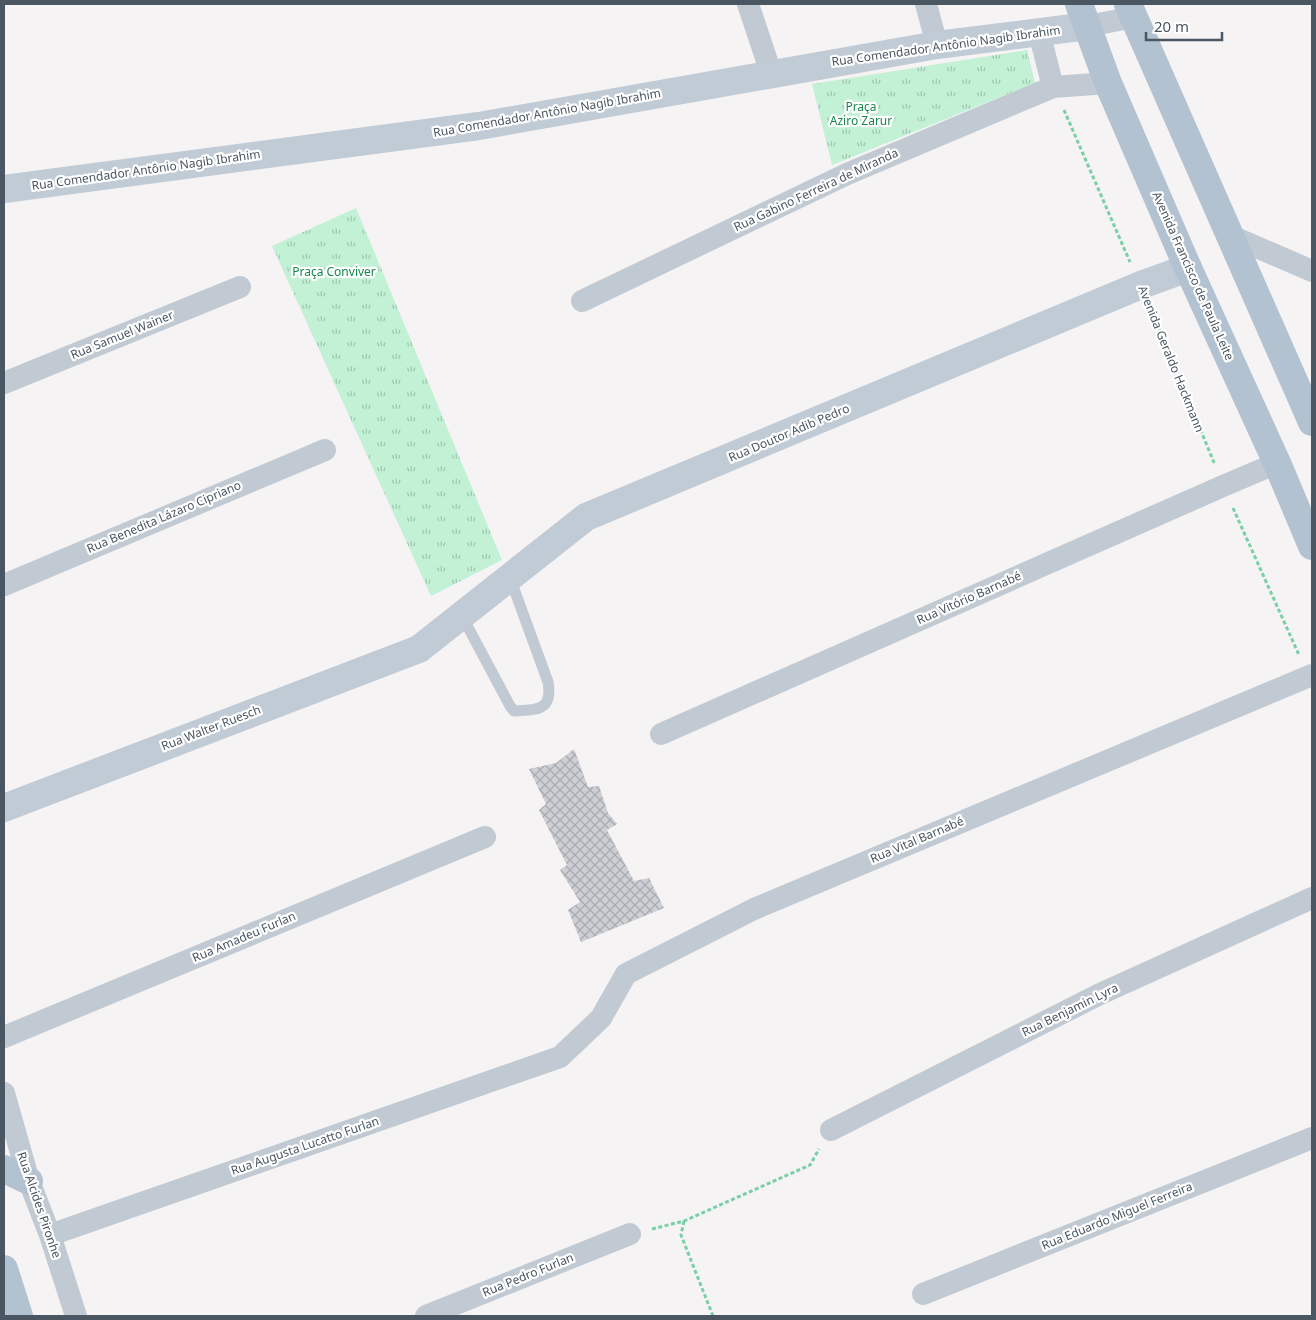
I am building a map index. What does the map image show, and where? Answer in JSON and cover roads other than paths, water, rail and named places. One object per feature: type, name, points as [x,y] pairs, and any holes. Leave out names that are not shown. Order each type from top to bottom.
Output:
[{"type":"main road","points":[[1131,11],[1312,422]]},
{"type":"main road","name":"Rua Comendador Antônio Nagib Ibrahim","points":[[4,189],[479,126],[937,45],[1039,32],[1084,15]]},
{"type":"main road","name":"Avenida Francisco de Paula Leite","points":[[1084,15],[1108,83],[1312,546]]},
{"type":"main road","name":"Rua Doutor Adib Pedro","points":[[419,649],[586,517],[1188,268]]},
{"type":"main road","name":"Rua Walter Ruesch","points":[[4,808],[419,649]]},
{"type":"main road","points":[[4,1169],[29,1181]]},
{"type":"main road","points":[[4,1269],[19,1316]]},
{"type":"street","points":[[748,4],[771,74]]},
{"type":"street","points":[[926,4],[937,45]]},
{"type":"street","points":[[1084,15],[1131,11]]},
{"type":"street","points":[[1039,32],[1053,86],[1108,83]]},
{"type":"street","name":"Rua Gabino Ferreira de Miranda","points":[[582,301],[847,174],[1053,86]]},
{"type":"street","points":[[1229,235],[1312,271]]},
{"type":"street","name":"Rua Samuel Wainer","points":[[4,383],[240,287]]},
{"type":"street","name":"Rua Benedita Lázaro Cipriano","points":[[4,585],[325,450]]},
{"type":"street","name":"Rua Vitório Barnabé","points":[[661,734],[1277,463]]},
{"type":"street","name":"Rua Vital Barnabé","points":[[560,1058],[601,1018],[626,974],[754,909],[1310,676]]},
{"type":"street","name":"Rua Amadeu Furlan","points":[[4,1037],[485,837]]},
{"type":"street","name":"Rua Benjamin Lyra","points":[[831,1130],[1100,994],[1312,898]]},
{"type":"street","name":"Rua Augusta Lucatto Furlan","points":[[50,1235],[560,1058]]},
{"type":"street","name":"Rua Alcides Pironhe","points":[[4,1093],[29,1181],[50,1235],[76,1316]]},
{"type":"street","name":"Rua Eduardo Miguel Ferreira","points":[[922,1294],[1312,1138]]},
{"type":"street","name":"Rua Pedro Furlan","points":[[426,1316],[630,1234]]},
{"type":"lane","points":[[462,616],[514,711],[533,710],[546,703],[550,695],[548,682],[510,577]]},
{"type":"park label","name":"Praça Aziro Zarur","points":[[861,114]]},
{"type":"park label","name":"Praça Conviver","points":[[334,272]]}]
